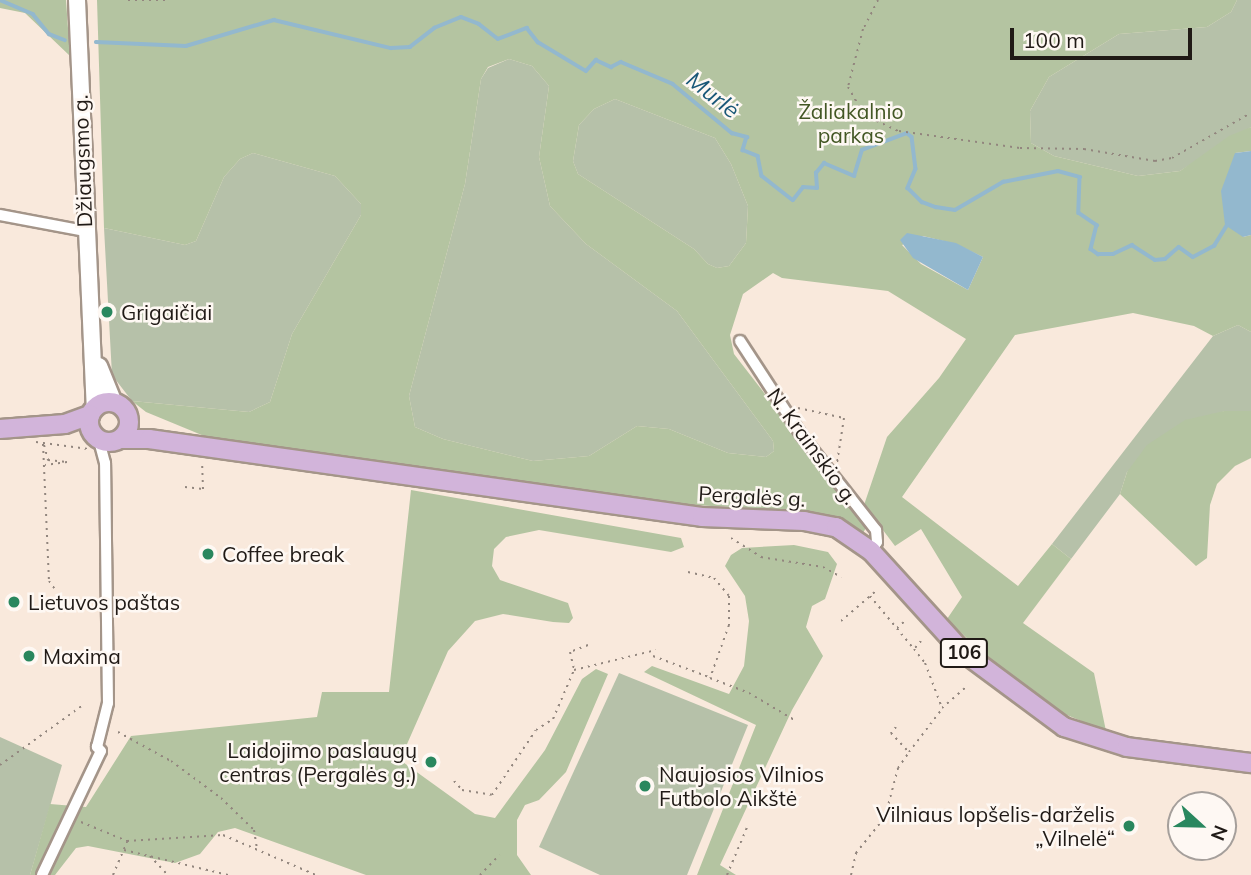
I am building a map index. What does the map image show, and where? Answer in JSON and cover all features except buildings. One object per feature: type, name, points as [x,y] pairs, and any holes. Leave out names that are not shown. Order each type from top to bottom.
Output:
[{"type":"main road","name":"Pergalės g.","points":[[28,435],[65,424],[114,403]]},
{"type":"main road","points":[[92,412],[104,442],[128,419],[114,403]]},
{"type":"main road","name":"Pergalės g.","points":[[128,419],[174,443]]},
{"type":"main road","name":"Pergalės g.","points":[[0,429],[28,435],[104,442],[174,443],[676,514],[822,523],[849,533],[871,551],[963,652],[1063,727],[1127,747],[1251,762]]},
{"type":"street","name":"Džiaugsmo g.","points":[[77,0],[91,322],[92,412]]},
{"type":"street","points":[[0,215],[85,231]]},
{"type":"street","name":"Džiaugsmo g.","points":[[91,322],[103,384],[114,403]]},
{"type":"street","name":"N. Krainskio g.","points":[[740,341],[781,404],[876,530],[877,542],[871,551]]},
{"type":"street","points":[[42,875],[101,751],[97,747],[108,703],[104,442]]},
{"type":"path","points":[[128,0],[165,0]]},
{"type":"path","points":[[878,0],[863,29],[848,87],[864,115],[899,131],[1020,148],[1084,149],[1155,161],[1172,158],[1216,129],[1251,113]]},
{"type":"path","points":[[781,404],[844,418],[838,461]]},
{"type":"path","points":[[28,435],[43,443],[87,448],[104,442]]},
{"type":"path","points":[[43,443],[48,460],[67,462],[44,465]]},
{"type":"path","points":[[43,443],[50,581],[54,588]]},
{"type":"path","points":[[185,487],[203,489],[202,464]]},
{"type":"path","points":[[731,538],[761,557],[823,567],[841,576]]},
{"type":"path","points":[[688,572],[714,578],[729,596],[730,625],[710,678]]},
{"type":"path","points":[[841,621],[876,591]]},
{"type":"path","points":[[870,596],[925,663],[942,708]]},
{"type":"path","points":[[897,629],[905,622]]},
{"type":"path","points":[[914,649],[921,641]]},
{"type":"path","points":[[454,781],[462,790],[492,795],[536,730],[553,719],[574,670],[570,652],[588,645]]},
{"type":"path","points":[[574,670],[656,650]]},
{"type":"path","points":[[653,656],[749,693],[796,720]]},
{"type":"path","points":[[851,875],[856,853],[885,817],[898,768],[942,708],[967,685]]},
{"type":"path","points":[[0,765],[83,705]]},
{"type":"path","points":[[896,727],[891,733],[909,752]]},
{"type":"path","points":[[118,732],[171,761],[221,798],[254,830],[257,848]]},
{"type":"path","points":[[69,816],[127,842],[223,835],[316,875]]},
{"type":"path","points":[[727,875],[748,825]]},
{"type":"path","points":[[113,875],[127,842]]},
{"type":"path","points":[[124,850],[228,875]]},
{"type":"path","points":[[480,875],[499,855]]},
{"type":"path","points":[[149,856],[168,875]]},
{"type":"green space","points":[[0,0],[66,0],[70,56],[25,13],[0,8]]},
{"type":"green space","name":"Žaliakalnio parkas","points":[[97,0],[1237,0],[1231,12],[1207,27],[1119,34],[1049,77],[1030,111],[1031,143],[1054,156],[1138,176],[1180,171],[1229,136],[1251,127],[1251,151],[1235,153],[1243,237],[1251,235],[1251,332],[1238,325],[1213,336],[1194,326],[1133,313],[1015,335],[902,497],[1018,586],[1052,544],[1071,559],[1023,623],[1094,673],[1106,731],[1057,711],[977,648],[947,619],[962,597],[921,529],[895,546],[864,505],[887,437],[939,378],[966,339],[888,291],[782,278],[773,273],[743,294],[730,335],[734,354],[867,526],[863,533],[835,518],[805,511],[653,503],[209,438],[146,412],[132,401],[249,412],[270,402],[292,334],[361,215],[361,204],[335,176],[253,153],[240,159],[224,177],[196,241],[185,245],[104,228]],"holes":[[[509,59],[532,66],[549,86],[539,157],[550,206],[586,244],[677,311],[773,441],[774,451],[766,457],[728,453],[669,429],[637,426],[589,456],[533,461],[443,439],[415,427],[409,396],[465,184],[481,79],[488,67]],[[615,99],[715,138],[731,164],[748,206],[746,243],[729,266],[717,268],[708,264],[694,249],[578,174],[573,161],[579,125],[594,109]],[[923,236],[956,244],[983,257],[968,290],[921,264],[902,245]]]},
{"type":"green space","points":[[1237,0],[1251,0],[1251,127],[1180,171],[1138,176],[1054,156],[1031,143],[1030,111],[1049,77],[1119,34],[1207,27],[1231,12]]},
{"type":"green space","points":[[509,59],[532,66],[549,86],[539,157],[550,206],[586,244],[677,311],[773,441],[774,451],[766,457],[728,453],[669,429],[637,426],[589,456],[533,461],[443,439],[415,427],[409,396],[465,184],[481,79],[488,68]]},
{"type":"green space","points":[[615,99],[715,138],[731,164],[748,206],[746,243],[729,266],[717,268],[708,264],[694,249],[578,174],[573,161],[579,125],[594,109]]},
{"type":"green space","points":[[253,153],[335,176],[361,204],[361,215],[292,334],[270,402],[249,412],[132,401],[112,375],[104,228],[185,245],[196,241],[224,177],[240,159]]},
{"type":"green space","points":[[1238,325],[1251,332],[1251,411],[1224,411],[1127,472],[1120,494],[1071,559],[1052,544],[1213,336]]},
{"type":"green space","points":[[1224,411],[1251,411],[1251,458],[1235,466],[1217,484],[1210,505],[1207,558],[1196,566],[1120,494],[1127,472],[1147,445],[1185,420]]},
{"type":"green space","points":[[411,490],[681,538],[684,547],[671,552],[539,530],[506,537],[494,549],[492,566],[500,580],[568,603],[573,618],[569,623],[503,614],[475,621],[448,651],[400,760],[475,814],[495,818],[545,750],[582,679],[596,669],[608,674],[566,772],[539,800],[525,805],[517,820],[517,855],[531,875],[366,875],[235,828],[218,832],[200,854],[175,863],[88,846],[76,848],[55,875],[30,875],[50,804],[86,807],[131,736],[317,717],[322,692],[389,692]]},
{"type":"green space","points":[[794,545],[828,552],[837,564],[825,599],[812,606],[806,627],[823,656],[792,710],[720,865],[736,875],[697,875],[756,725],[644,672],[652,666],[729,694],[744,666],[749,621],[745,596],[725,566],[731,555],[742,548]]},
{"type":"green space","name":"Naujosios Vilnios Futbolo Aikštė","points":[[619,673],[748,725],[687,875],[600,875],[539,847]]},
{"type":"green space","points":[[0,737],[62,765],[30,875],[0,875]]},
{"type":"water","points":[[1251,151],[1251,235],[1243,237],[1225,225],[1221,191],[1235,153]]},
{"type":"water","points":[[907,233],[956,243],[983,257],[968,290],[913,258],[900,240]]},
{"type":"waterway","name":"Murlė","points":[[0,0],[33,14],[49,34],[65,40]]},
{"type":"waterway","name":"Murlė","points":[[96,42],[186,46],[274,20],[391,48],[410,47],[434,28],[461,17],[479,24],[498,39],[527,28],[538,42],[586,71],[596,60],[611,67],[621,62],[673,84],[732,133],[747,137],[743,150],[758,156],[762,176],[793,200],[803,187],[817,188],[816,173],[824,163],[854,176],[862,150],[907,133],[912,137],[916,169],[908,188],[922,202],[936,207],[955,210],[1003,182],[1058,171],[1080,177],[1079,213],[1097,225],[1091,249],[1098,254],[1113,254],[1132,245],[1155,260],[1165,259],[1179,247],[1193,257],[1214,246],[1228,224]]},
{"type":"place","name":"Grigaičiai","points":[[107,312]]},
{"type":"place","name":"Coffee break","points":[[208,554]]},
{"type":"place","name":"Lietuvos paštas","points":[[14,602]]},
{"type":"place","name":"Maxima","points":[[29,656]]},
{"type":"place","name":"Laidojimo paslaugų centras (Pergalės g.)","points":[[431,762]]},
{"type":"place","name":"Naujosios Vilnios Futbolo Aikštė","points":[[645,786]]},
{"type":"place","name":"Vilniaus lopšelis-darželis „Vilnelė“","points":[[1129,826]]}]
